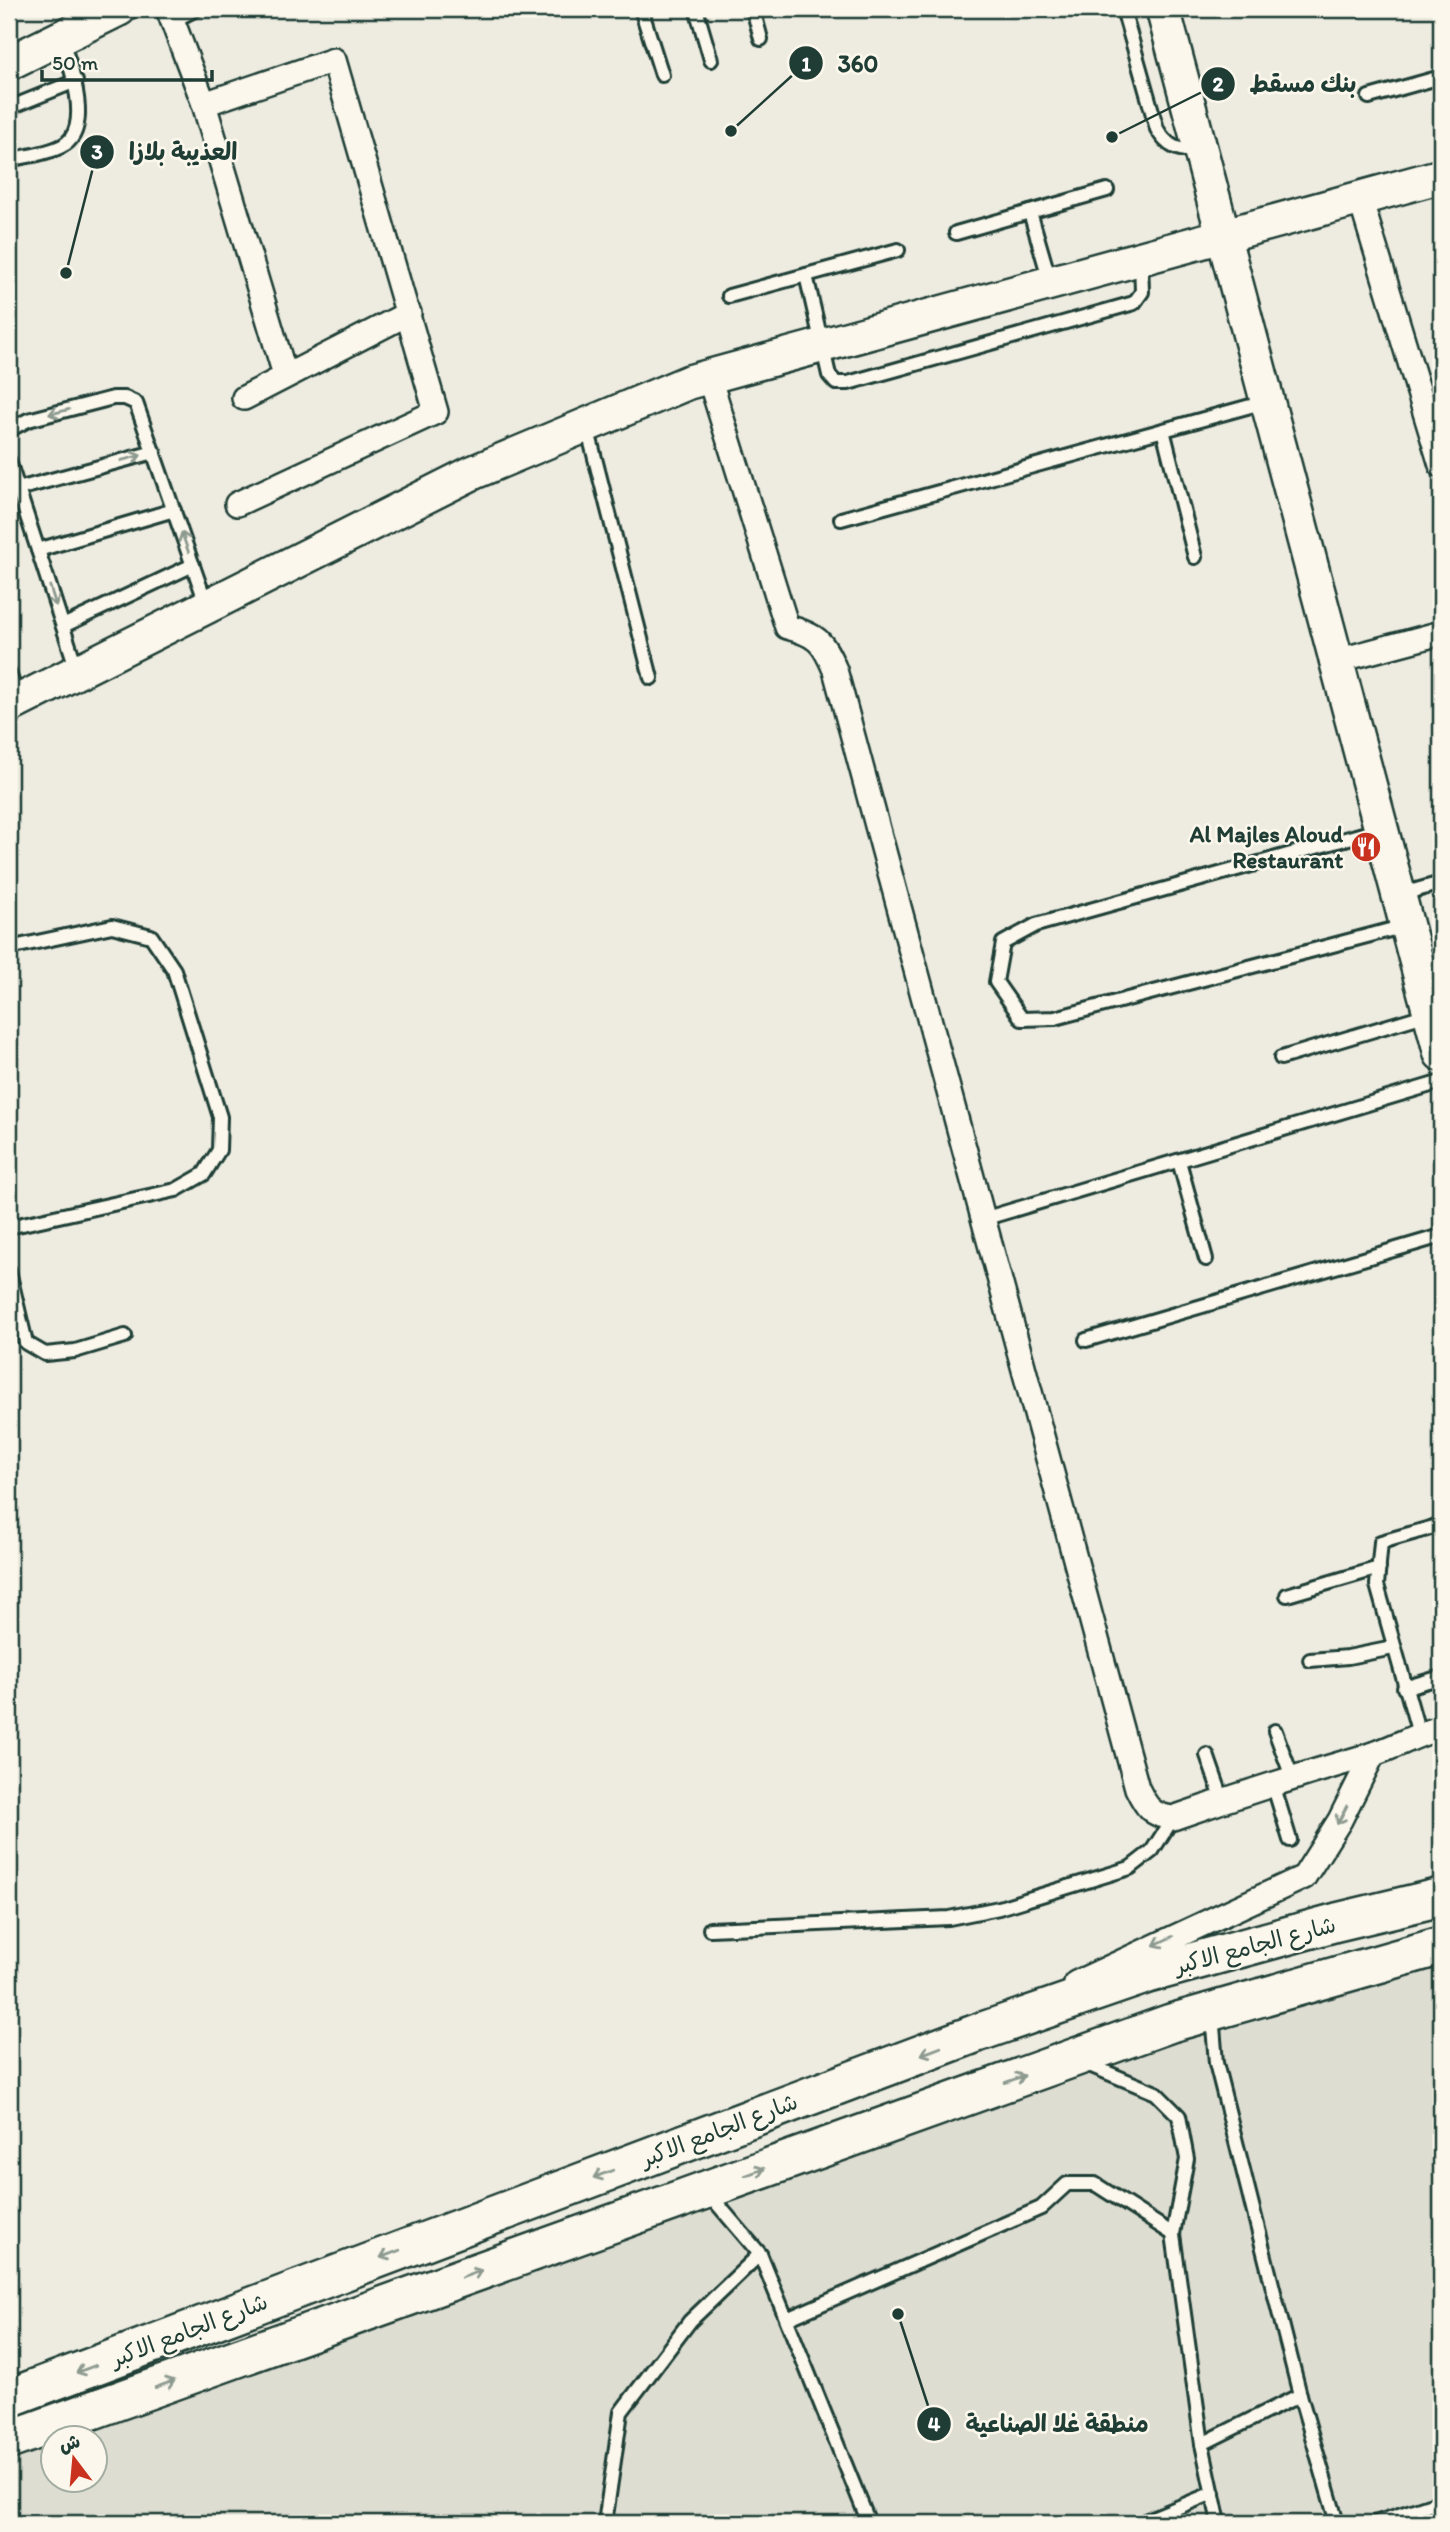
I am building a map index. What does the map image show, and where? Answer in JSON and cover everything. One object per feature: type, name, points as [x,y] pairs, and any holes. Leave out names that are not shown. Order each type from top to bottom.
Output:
[{"type":"main road","name":"شارع الجامع الاكبر","points":[[9,2398],[977,2033],[1148,1974],[1441,1897]]},
{"type":"main road","name":"شارع الجامع الاكبر","points":[[9,2440],[1171,2023],[1432,1950]]},
{"type":"street","points":[[9,63],[119,9]]},
{"type":"street","points":[[1163,9],[1441,1054]]},
{"type":"street","points":[[170,15],[204,104],[285,374]]},
{"type":"street","points":[[204,104],[334,60],[436,412],[237,504]]},
{"type":"street","points":[[12,694],[78,672],[472,473],[709,377],[1141,256],[1441,176]]},
{"type":"street","points":[[1360,198],[1441,465]]},
{"type":"street","points":[[244,398],[285,374],[409,313]]},
{"type":"street","points":[[709,377],[787,627],[810,633],[826,648],[835,670],[1137,1788],[1146,1806],[1157,1816],[1173,1818],[1373,1754],[1430,1731]]},
{"type":"street","points":[[1336,661],[1441,633]]},
{"type":"street","points":[[977,2033],[1154,1944],[1304,1877],[1340,1820],[1373,1754]]},
{"type":"street","points":[[1366,1916],[1415,1891],[1441,1884]]},
{"type":"lane","points":[[170,15],[196,9]]},
{"type":"lane","points":[[640,9],[662,75]]},
{"type":"lane","points":[[696,9],[710,60]]},
{"type":"lane","points":[[753,9],[761,39]]},
{"type":"lane","points":[[1123,9],[1157,129],[1165,144],[1179,150],[1201,152]]},
{"type":"lane","points":[[9,160],[62,146],[70,139],[77,117],[76,81],[61,39]]},
{"type":"lane","points":[[1369,97],[1441,77]]},
{"type":"lane","points":[[9,108],[76,81]]},
{"type":"lane","points":[[956,233],[1107,190]]},
{"type":"lane","points":[[1031,212],[1050,282]]},
{"type":"lane","points":[[729,296],[898,250]]},
{"type":"lane","points":[[806,275],[830,375],[836,383],[848,383],[1134,303],[1142,292],[1141,256]]},
{"type":"lane","points":[[9,430],[28,420],[113,398],[125,398],[141,411],[207,607]]},
{"type":"lane","points":[[841,519],[1267,401]]},
{"type":"lane","points":[[587,425],[651,678]]},
{"type":"lane","points":[[1163,430],[1195,557]]},
{"type":"lane","points":[[18,489],[154,452]]},
{"type":"lane","points":[[9,461],[78,672]]},
{"type":"lane","points":[[38,550],[174,510]]},
{"type":"lane","points":[[63,626],[193,565]]},
{"type":"lane","points":[[1381,828],[1036,925],[1003,943],[996,982],[1022,1019],[1055,1018],[1403,910],[1441,883]]},
{"type":"lane","points":[[9,948],[112,926],[151,936],[174,970],[220,1117],[219,1150],[204,1174],[176,1190],[9,1227]]},
{"type":"lane","points":[[1280,1058],[1430,1013]]},
{"type":"lane","points":[[983,1219],[1441,1082]]},
{"type":"lane","points":[[1180,1161],[1206,1259]]},
{"type":"lane","points":[[1086,1340],[1441,1236]]},
{"type":"lane","points":[[9,1271],[26,1343],[45,1354],[75,1351],[125,1336]]},
{"type":"lane","points":[[1430,1731],[1404,1688],[1377,1585],[1381,1542],[1441,1525]]},
{"type":"lane","points":[[1287,1595],[1378,1568]]},
{"type":"lane","points":[[1310,1660],[1348,1657],[1393,1648]]},
{"type":"lane","points":[[1404,1688],[1441,1677]]},
{"type":"lane","points":[[1275,1731],[1290,1840]]},
{"type":"lane","points":[[1207,1755],[1223,1801]]},
{"type":"lane","points":[[710,1929],[949,1918],[999,1908],[1130,1868],[1152,1850],[1173,1818]]},
{"type":"lane","points":[[1212,2012],[1216,2063],[1300,2395],[1337,2523]]},
{"type":"lane","points":[[1072,2058],[1156,2093],[1179,2116],[1187,2159],[1173,2234],[1202,2444],[1219,2523]]},
{"type":"lane","points":[[786,2319],[1041,2208],[1067,2184],[1095,2183],[1173,2234]]},
{"type":"lane","points":[[706,2190],[760,2254],[869,2523]]},
{"type":"lane","points":[[605,2523],[621,2412],[690,2321],[760,2254]]},
{"type":"lane","points":[[1202,2444],[1300,2395]]},
{"type":"lane","points":[[1140,2523],[1213,2493]]},
{"type":"lane","points":[[1375,2523],[1441,2501]]},
{"type":"shaded area","points":[[1441,1946],[1441,2523],[9,2523],[9,2438],[38,2428],[38,2494],[108,2494],[108,2424],[50,2424]]},
{"type":"place","name":"360","points":[[731,131]]},
{"type":"place","name":"بنك مسقط","points":[[1112,137]]},
{"type":"place","name":"العذيبة بلازا","points":[[66,273]]},
{"type":"place","name":"Al Majles Aloud Restaurant","points":[[1366,847]]},
{"type":"place","name":"منطقة غلا الصناعية","points":[[898,2314]]}]
